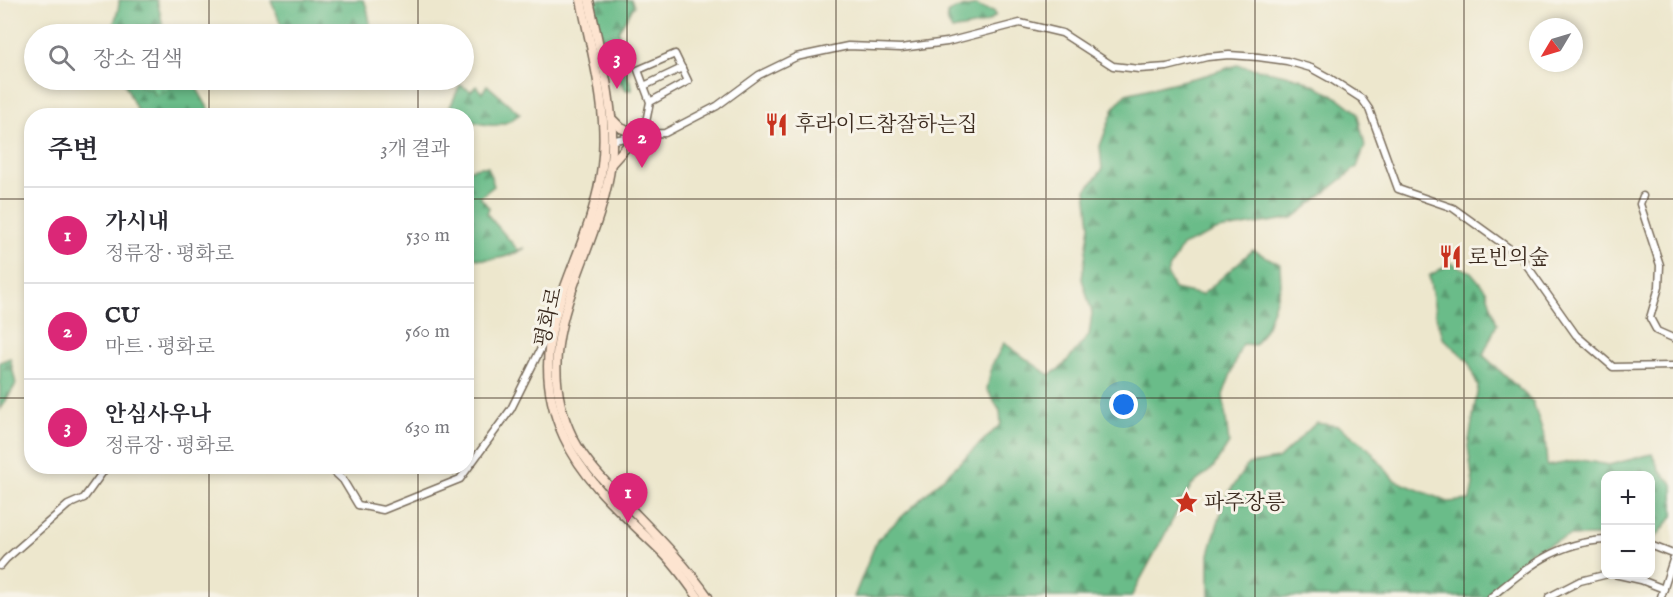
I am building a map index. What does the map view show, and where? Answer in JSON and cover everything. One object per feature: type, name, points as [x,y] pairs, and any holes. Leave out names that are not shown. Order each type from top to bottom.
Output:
[{"type":"main road","name":"평화로","points":[[581,0],[611,164],[603,208],[562,317],[556,362],[558,391],[568,427],[587,460],[600,477],[683,563],[708,597]]},
{"type":"main road","name":"평화로","points":[[589,0],[611,118],[592,218],[550,329],[547,374],[550,395],[560,426],[576,461],[597,488],[666,556],[698,597]]},
{"type":"main road","points":[[611,118],[621,128],[637,135],[611,164]]},
{"type":"street","points":[[608,142],[637,135],[665,133],[717,106],[759,75],[796,57],[848,46],[901,48],[947,42],[1020,23],[1062,33],[1113,66],[1139,69],[1167,67],[1207,57],[1229,55],[1287,61],[1311,68],[1362,99],[1369,110],[1398,189],[1453,208],[1521,257],[1576,335],[1612,368],[1673,366]]},
{"type":"street","points":[[646,122],[650,102],[638,70],[675,54],[687,81],[650,102]]},
{"type":"street","points":[[644,86],[682,68]]},
{"type":"street","points":[[1643,196],[1640,204],[1660,264],[1659,287],[1650,318],[1657,331],[1673,338]]},
{"type":"street","points":[[474,461],[511,409],[550,329]]},
{"type":"street","points":[[0,566],[68,505],[84,498],[100,474]]},
{"type":"street","points":[[337,474],[343,480],[358,505],[383,510],[460,480],[464,474]]},
{"type":"street","points":[[1491,597],[1539,559],[1574,544],[1601,541]]},
{"type":"street","points":[[1655,547],[1673,554]]},
{"type":"street","points":[[1661,597],[1673,560]]},
{"type":"street","points":[[1549,597],[1580,581],[1601,576]]},
{"type":"street","points":[[1641,579],[1664,589]]},
{"type":"green space","points":[[119,0],[157,0],[163,24],[114,24]]},
{"type":"green space","points":[[271,0],[363,0],[367,7],[370,24],[281,24]]},
{"type":"green space","points":[[593,0],[631,0],[634,6],[619,30],[622,64],[632,90],[626,90],[608,69]]},
{"type":"green space","points":[[977,5],[994,11],[996,15],[981,24],[952,30],[947,14],[955,9]]},
{"type":"green space","points":[[1237,65],[1300,78],[1340,99],[1357,112],[1365,146],[1357,167],[1293,218],[1218,230],[1182,246],[1167,273],[1174,289],[1202,295],[1253,250],[1280,264],[1281,285],[1267,326],[1255,345],[1242,344],[1223,395],[1229,443],[1213,468],[1191,486],[1131,597],[854,597],[877,540],[1001,424],[1000,411],[987,389],[992,365],[1004,343],[1049,375],[1061,368],[1089,335],[1092,313],[1082,279],[1090,225],[1086,190],[1102,170],[1100,146],[1114,108],[1126,94],[1206,75]]},
{"type":"green space","points":[[487,85],[520,114],[501,124],[482,124],[474,122],[474,108],[450,107],[458,90],[471,91],[476,86],[482,93]]},
{"type":"green space","points":[[128,90],[198,90],[208,108],[136,108]]},
{"type":"green space","points":[[152,90],[167,90],[161,93],[154,95]]},
{"type":"green space","points":[[488,167],[494,186],[480,197],[489,208],[487,214],[518,250],[525,248],[504,257],[474,258],[474,168]]},
{"type":"green space","points":[[1451,263],[1471,272],[1486,290],[1497,324],[1483,355],[1533,402],[1545,438],[1547,466],[1581,460],[1609,465],[1652,454],[1660,471],[1673,484],[1673,516],[1655,537],[1655,471],[1601,471],[1601,536],[1570,536],[1531,551],[1490,597],[1209,597],[1209,554],[1225,498],[1248,464],[1278,459],[1316,423],[1339,426],[1369,449],[1394,480],[1448,502],[1470,500],[1473,485],[1468,446],[1478,387],[1468,361],[1443,338],[1436,316],[1429,276]]},
{"type":"green space","points":[[10,358],[16,384],[0,410],[0,362]]},
{"type":"place","name":"안심사우나","points":[[617,89]]},
{"type":"place","name":"후라이드참잘하는집","points":[[777,124]]},
{"type":"place","name":"CU","points":[[642,168]]},
{"type":"place","name":"로빈의숲","points":[[1450,257]]},
{"type":"place","name":"파주장릉","points":[[1186,502]]},
{"type":"place","name":"가시내","points":[[628,523]]}]
